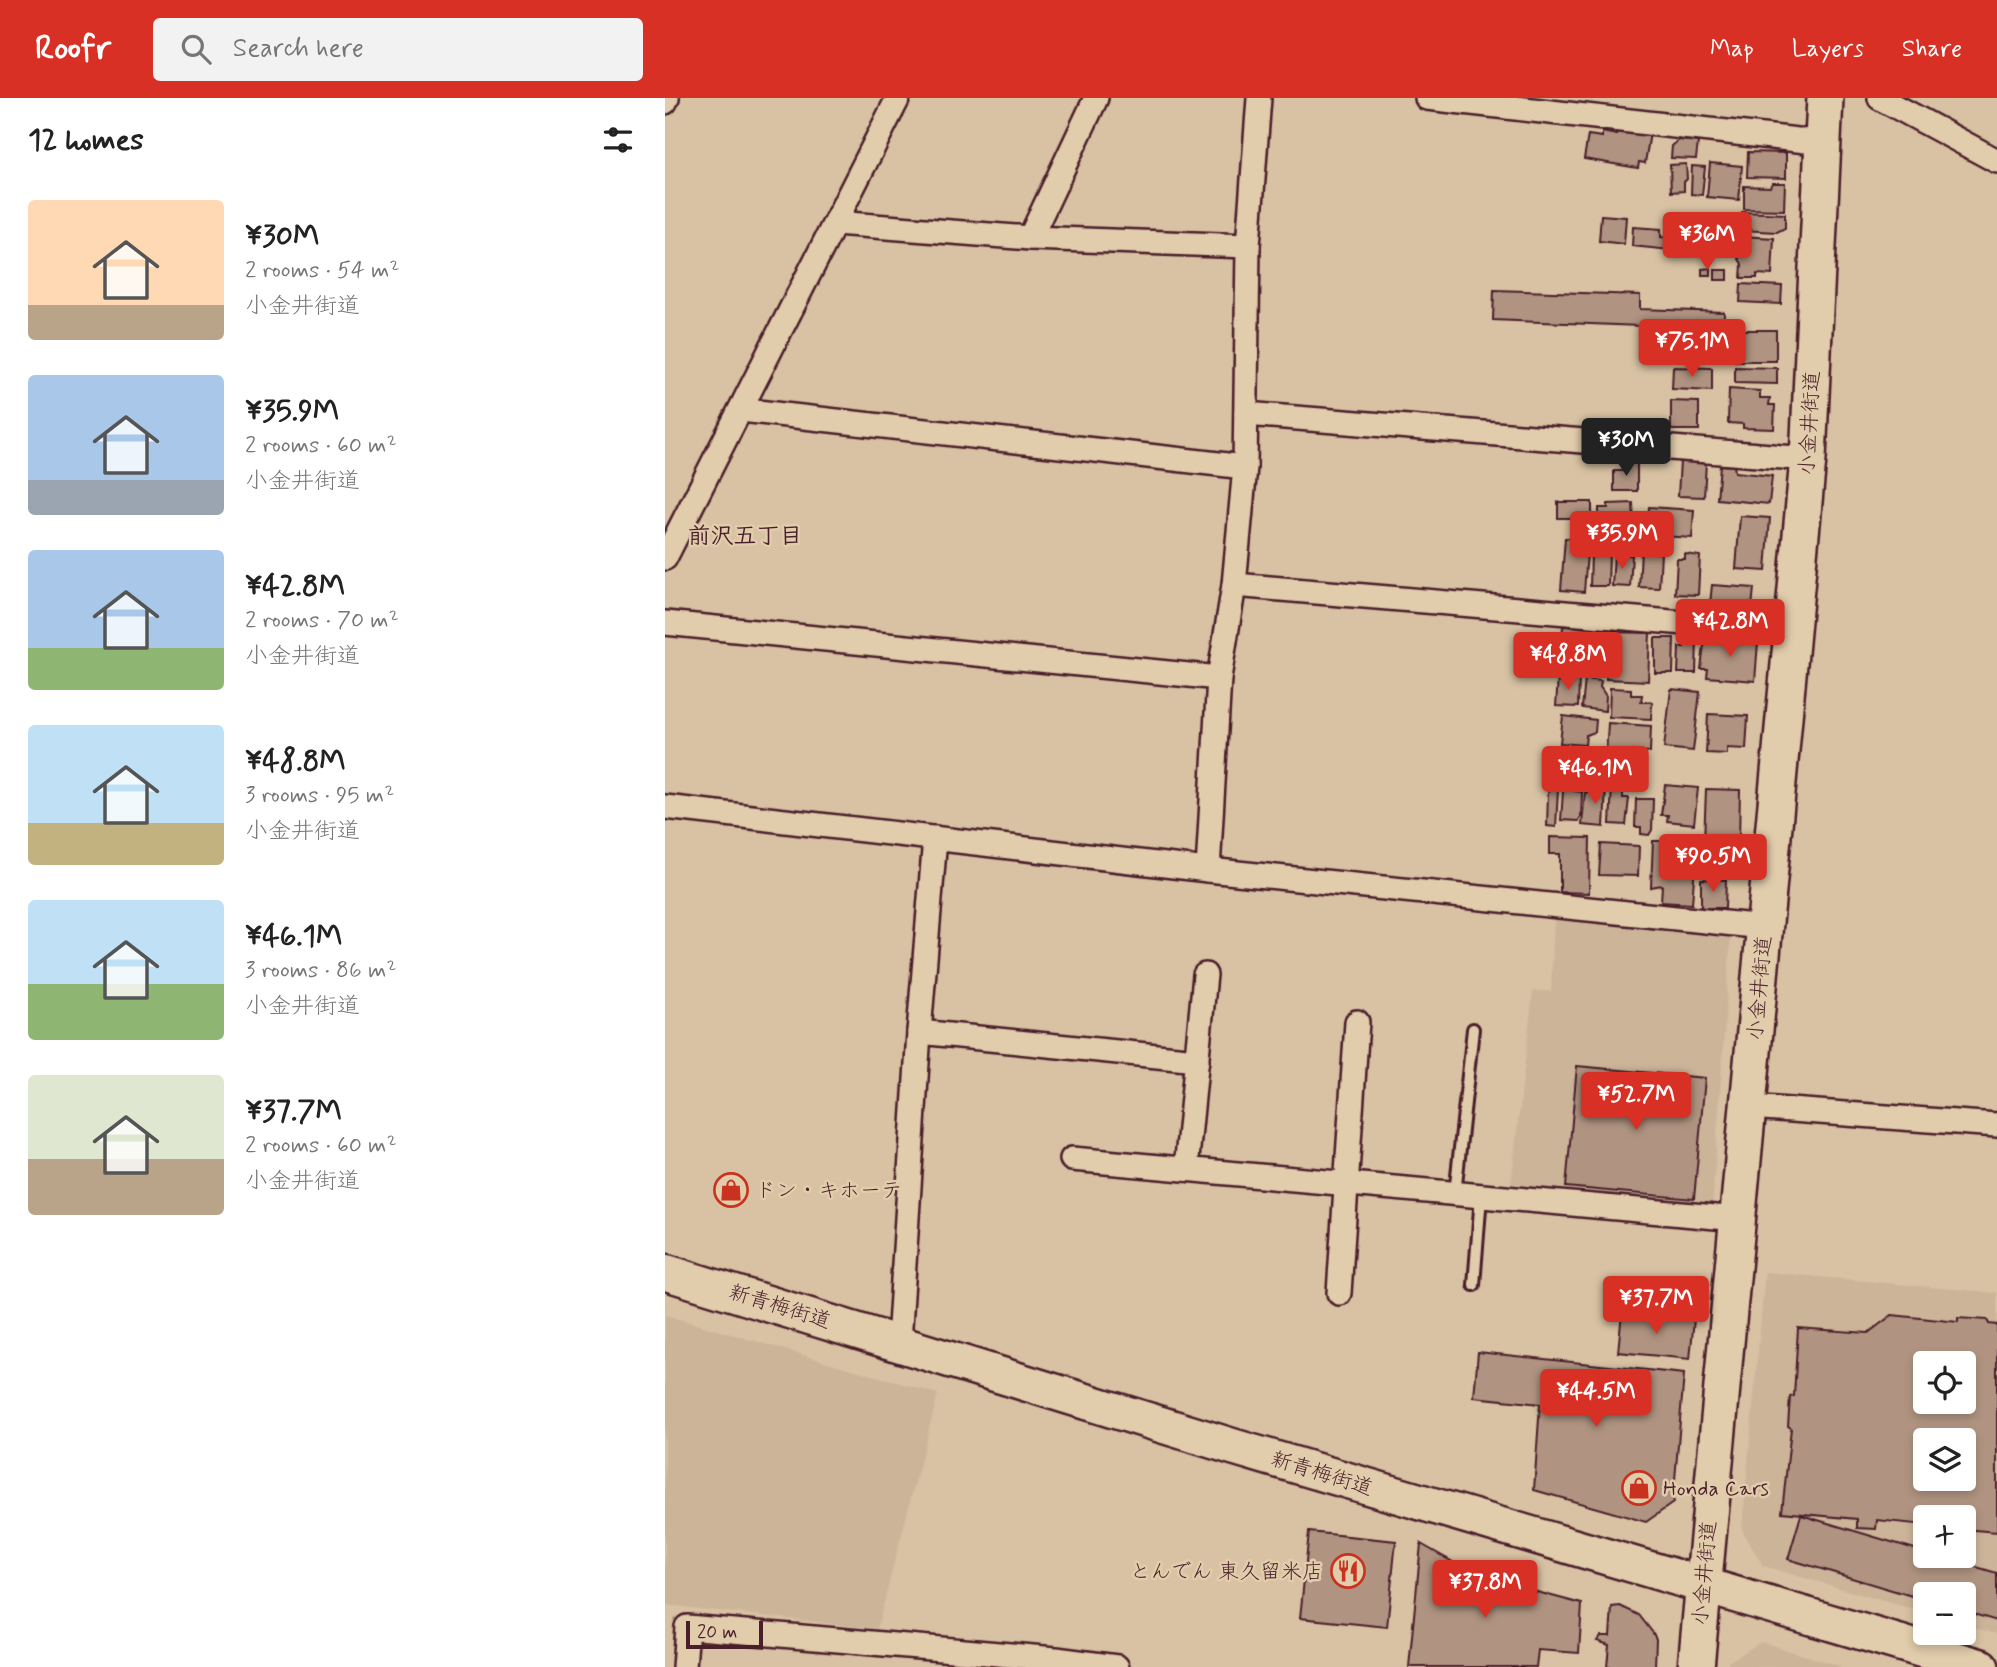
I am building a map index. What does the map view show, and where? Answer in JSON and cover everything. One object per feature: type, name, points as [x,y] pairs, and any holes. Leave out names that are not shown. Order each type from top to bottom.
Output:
[{"type":"main road","name":"小金井街道","points":[[1696,1667],[1808,459],[1825,98]]},
{"type":"main road","name":"新青梅街道","points":[[665,1272],[1248,1451],[1981,1667]]},
{"type":"street","points":[[665,558],[898,98]]},
{"type":"street","points":[[1030,238],[1096,98]]},
{"type":"street","points":[[1207,870],[1219,678],[1234,585],[1245,467],[1248,246],[1259,98]]},
{"type":"street","points":[[1427,98],[1824,143]]},
{"type":"street","points":[[1880,98],[1997,161]]},
{"type":"street","points":[[835,223],[1030,238],[1248,246]]},
{"type":"street","points":[[741,410],[1245,467]]},
{"type":"street","points":[[1246,414],[1808,459]]},
{"type":"street","points":[[1234,585],[1791,632]]},
{"type":"street","points":[[665,623],[1219,678]]},
{"type":"street","points":[[665,807],[1207,870],[1764,927]]},
{"type":"street","points":[[899,1342],[919,1032],[935,838]]},
{"type":"street","points":[[1186,1169],[1205,975]]},
{"type":"street","points":[[1339,1293],[1357,1022]]},
{"type":"street","points":[[919,1032],[1197,1060]]},
{"type":"street","points":[[1749,1107],[1997,1125]]},
{"type":"street","points":[[1072,1159],[1738,1219]]},
{"type":"street","points":[[684,1667],[687,1627],[1117,1667]]},
{"type":"lane","points":[[1455,1194],[1473,1029]]},
{"type":"lane","points":[[1474,1285],[1481,1196]]},
{"type":"shaded area","points":[[1554,919],[1731,934],[1712,1208],[1511,1184],[1533,991],[1551,991]]},
{"type":"shaded area","points":[[1765,1272],[1997,1293],[1997,1634],[1976,1628],[1976,1582],[1913,1582],[1913,1610],[1763,1566],[1742,1530]]},
{"type":"shaded area","points":[[665,1315],[938,1394],[877,1629],[665,1605]]},
{"type":"shaded area","points":[[1761,1642],[1843,1667],[1728,1667],[1728,1662]]},
{"type":"building","points":[[1618,128],[1650,133],[1645,163],[1639,162],[1638,168],[1584,159],[1588,135],[1602,137],[1602,132],[1617,135]]},
{"type":"building","points":[[1679,140],[1698,142],[1696,159],[1671,158],[1672,146]]},
{"type":"building","points":[[1748,152],[1786,153],[1786,178],[1747,177]]},
{"type":"building","points":[[1710,163],[1742,166],[1739,200],[1707,197]]},
{"type":"building","points":[[1686,164],[1687,179],[1684,182],[1684,191],[1671,192],[1670,165]]},
{"type":"building","points":[[1692,166],[1705,167],[1702,195],[1691,194]]},
{"type":"building","points":[[1772,183],[1785,183],[1784,210],[1744,209],[1744,186],[1770,187]]},
{"type":"building","points":[[1742,212],[1785,214],[1785,228],[1777,232],[1741,230]]},
{"type":"building","points":[[1601,215],[1626,217],[1624,244],[1599,241]]},
{"type":"building","points":[[1685,221],[1702,222],[1700,253],[1673,250],[1674,233],[1684,234]]},
{"type":"building","points":[[1710,222],[1735,224],[1733,252],[1708,250]]},
{"type":"building","points":[[1633,227],[1661,229],[1661,237],[1671,238],[1670,250],[1632,246]]},
{"type":"building","points":[[1740,236],[1774,238],[1772,275],[1757,274],[1757,278],[1741,278]]},
{"type":"building","points":[[1711,268],[1711,275],[1702,275],[1702,269]]},
{"type":"building","points":[[1715,270],[1728,270],[1728,280],[1715,280]]},
{"type":"building","points":[[1741,284],[1782,286],[1781,304],[1740,302]]},
{"type":"building","points":[[1494,290],[1640,295],[1640,309],[1724,312],[1723,341],[1639,338],[1640,326],[1493,320]]},
{"type":"building","points":[[1735,330],[1776,330],[1776,361],[1735,361]]},
{"type":"building","points":[[1673,367],[1712,368],[1712,391],[1672,389]]},
{"type":"building","points":[[1735,367],[1777,368],[1777,384],[1735,383]]},
{"type":"building","points":[[1729,389],[1760,391],[1760,398],[1770,398],[1769,405],[1775,405],[1774,429],[1743,428],[1743,424],[1728,423]]},
{"type":"building","points":[[1671,401],[1699,402],[1699,430],[1671,430]]},
{"type":"building","points":[[1680,461],[1706,462],[1704,497],[1678,496]]},
{"type":"building","points":[[1622,462],[1637,462],[1637,491],[1614,491],[1614,471],[1622,471]]},
{"type":"building","points":[[1720,465],[1734,466],[1735,472],[1772,476],[1769,504],[1717,499]]},
{"type":"building","points":[[1558,502],[1592,502],[1592,518],[1558,518]]},
{"type":"building","points":[[1633,503],[1634,523],[1599,524],[1599,508],[1608,508],[1608,504]]},
{"type":"building","points":[[1649,507],[1694,510],[1692,538],[1647,535]]},
{"type":"building","points":[[1740,516],[1770,518],[1766,571],[1736,569]]},
{"type":"building","points":[[1565,538],[1588,539],[1584,592],[1561,590]]},
{"type":"building","points":[[1641,551],[1661,553],[1659,588],[1639,587]]},
{"type":"building","points":[[1591,554],[1609,555],[1608,586],[1590,586]]},
{"type":"building","points":[[1614,554],[1632,555],[1630,587],[1612,586]]},
{"type":"building","points":[[1685,554],[1700,556],[1698,595],[1675,594],[1677,559],[1685,559]]},
{"type":"building","points":[[1712,585],[1754,588],[1751,617],[1709,614]]},
{"type":"building","points":[[1563,626],[1594,628],[1593,641],[1602,642],[1600,667],[1561,664]]},
{"type":"building","points":[[1608,632],[1650,633],[1648,681],[1606,679]]},
{"type":"building","points":[[1705,637],[1758,642],[1755,681],[1707,677],[1708,669],[1701,669]]},
{"type":"building","points":[[1655,638],[1674,638],[1673,673],[1655,673]]},
{"type":"building","points":[[1684,639],[1697,639],[1696,673],[1678,673],[1679,647],[1684,647]]},
{"type":"building","points":[[1558,677],[1579,678],[1578,707],[1556,706]]},
{"type":"building","points":[[1585,679],[1601,681],[1600,687],[1606,696],[1605,711],[1582,708]]},
{"type":"building","points":[[1610,688],[1631,689],[1631,695],[1642,695],[1641,702],[1652,702],[1651,719],[1609,717]]},
{"type":"building","points":[[1671,689],[1700,692],[1693,751],[1664,748]]},
{"type":"building","points":[[1708,714],[1748,716],[1746,749],[1727,748],[1727,754],[1706,753]]},
{"type":"building","points":[[1563,716],[1596,720],[1595,732],[1586,735],[1585,745],[1560,743]]},
{"type":"building","points":[[1608,723],[1651,726],[1650,752],[1616,751],[1615,757],[1606,756]]},
{"type":"building","points":[[1564,778],[1572,778],[1575,782],[1574,791],[1582,792],[1581,817],[1578,821],[1561,820]]},
{"type":"building","points":[[1594,781],[1602,781],[1606,785],[1604,827],[1582,825],[1585,792],[1593,793]]},
{"type":"building","points":[[1616,782],[1621,783],[1623,798],[1629,798],[1626,825],[1610,824],[1612,786]]},
{"type":"building","points":[[1665,785],[1698,788],[1694,824],[1667,821],[1668,815],[1661,815]]},
{"type":"building","points":[[1552,788],[1558,789],[1556,827],[1547,826],[1548,793]]},
{"type":"building","points":[[1706,789],[1740,790],[1739,842],[1704,841]]},
{"type":"building","points":[[1636,799],[1653,799],[1652,830],[1649,835],[1641,834],[1641,827],[1635,827]]},
{"type":"building","points":[[1550,837],[1590,838],[1589,893],[1560,892],[1560,854],[1550,854]]},
{"type":"building","points":[[1653,841],[1692,847],[1691,852],[1696,852],[1692,904],[1661,902],[1662,885],[1651,887]]},
{"type":"building","points":[[1601,844],[1639,846],[1638,876],[1599,875]]},
{"type":"building","points":[[1701,854],[1717,855],[1717,874],[1700,874]]},
{"type":"building","points":[[1722,857],[1734,858],[1734,877],[1721,876]]},
{"type":"building","points":[[1701,879],[1726,880],[1725,908],[1701,908]]},
{"type":"building","points":[[1577,1066],[1705,1078],[1694,1199],[1566,1187]]},
{"type":"building","points":[[1622,1312],[1694,1319],[1690,1359],[1618,1352]]},
{"type":"building","points":[[1892,1315],[1958,1322],[1958,1318],[1987,1320],[1989,1324],[1997,1325],[1997,1532],[1976,1530],[1976,1505],[1913,1505],[1913,1524],[1877,1520],[1876,1529],[1857,1528],[1857,1519],[1782,1512],[1798,1328],[1868,1333]]},
{"type":"building","points":[[1478,1352],[1684,1374],[1673,1503],[1646,1522],[1534,1490],[1540,1404],[1474,1397]]},
{"type":"building","points":[[1801,1515],[1913,1548],[1913,1568],[1976,1567],[1997,1573],[1997,1621],[1976,1615],[1976,1582],[1913,1582],[1913,1596],[1788,1559]]},
{"type":"building","points":[[1309,1532],[1396,1541],[1387,1627],[1300,1618]]},
{"type":"building","points":[[1421,1544],[1467,1570],[1492,1580],[1582,1604],[1579,1653],[1538,1650],[1536,1667],[1409,1667]]},
{"type":"building","points":[[1620,1606],[1639,1615],[1653,1633],[1656,1639],[1655,1667],[1607,1667],[1609,1645],[1597,1641],[1601,1636],[1610,1636],[1612,1607]]},
{"type":"place","name":"ドン・キホーテ","points":[[731,1190]]},
{"type":"place","name":"Honda Cars","points":[[1639,1488]]},
{"type":"place","name":"とんでん 東久留米店","points":[[1348,1571]]},
{"type":"district","name":"前沢五丁目","points":[[745,535]]}]
